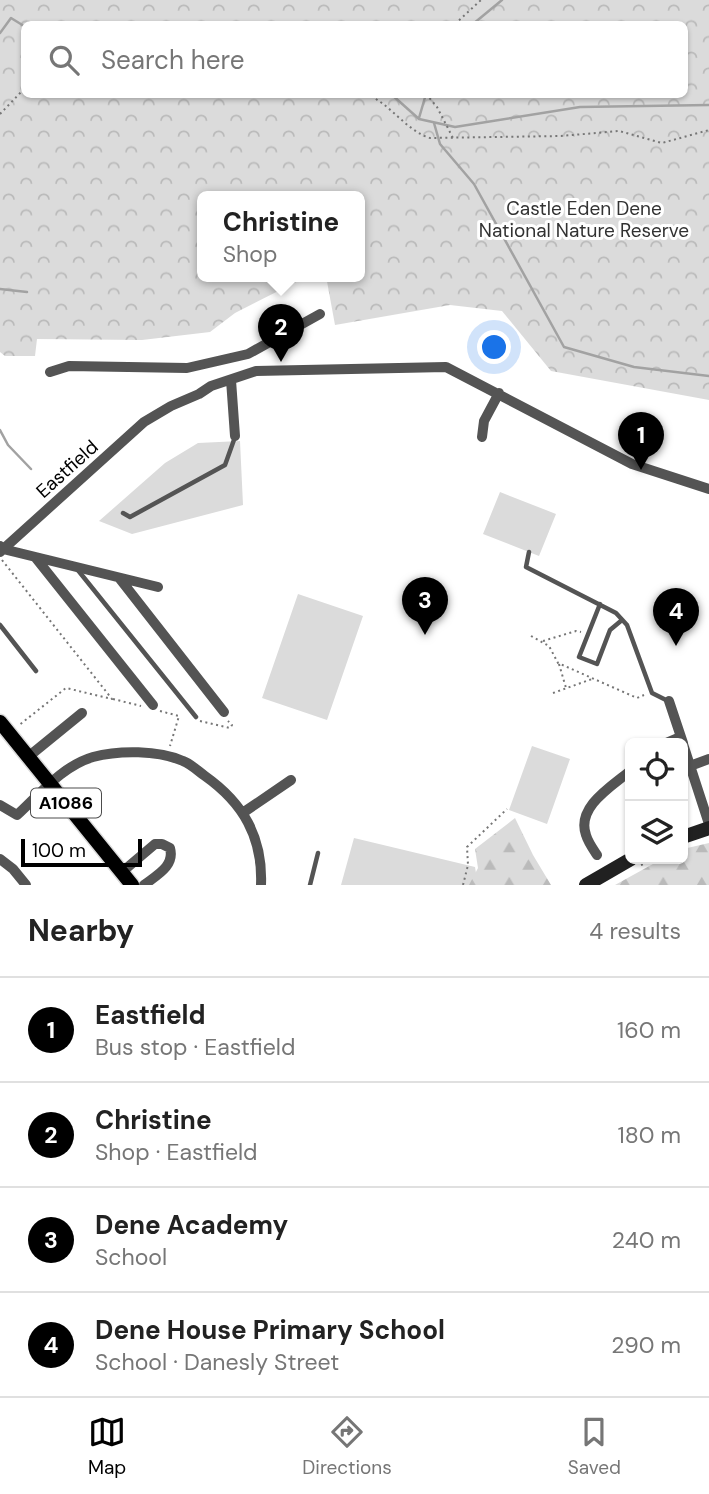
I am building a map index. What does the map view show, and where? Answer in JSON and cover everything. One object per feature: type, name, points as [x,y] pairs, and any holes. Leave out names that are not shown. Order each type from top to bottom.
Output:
[{"type":"main road","name":"A1086","points":[[0,722],[132,885]]},
{"type":"main road","points":[[688,835],[709,826]]},
{"type":"main road","points":[[586,885],[625,862]]},
{"type":"street","points":[[50,372],[69,366],[187,368],[248,354],[320,314]]},
{"type":"street","points":[[248,354],[256,371]]},
{"type":"street","name":"Eastfield","points":[[1,551],[144,422],[211,386],[256,371],[446,367],[632,464],[709,489]]},
{"type":"street","points":[[231,380],[235,436]]},
{"type":"street","points":[[482,438],[484,421],[499,393]]},
{"type":"street","points":[[1,551],[158,587]]},
{"type":"street","points":[[35,557],[150,707]]},
{"type":"street","points":[[120,579],[221,700],[225,712]]},
{"type":"street","points":[[669,701],[681,738]]},
{"type":"street","points":[[28,757],[82,713]]},
{"type":"street","points":[[0,805],[17,816],[50,783],[92,757],[143,751],[183,761],[217,785],[244,812],[256,839],[261,885]]},
{"type":"street","points":[[690,766],[709,759]]},
{"type":"street","points":[[688,760],[709,826]]},
{"type":"street","points":[[597,855],[585,834],[587,812],[594,802],[625,775]]},
{"type":"street","points":[[244,812],[291,780]]},
{"type":"street","points":[[122,873],[155,844],[170,848],[172,857],[169,864],[144,885]]},
{"type":"street","points":[[0,859],[26,885]]},
{"type":"lane","points":[[123,513],[130,517],[225,465],[235,436]]},
{"type":"lane","points":[[529,552],[526,567],[616,613],[627,625],[652,692],[669,701]]},
{"type":"lane","points":[[76,568],[196,718]]},
{"type":"lane","points":[[600,604],[579,657],[597,664],[610,630],[622,620]]},
{"type":"lane","points":[[0,625],[36,671]]},
{"type":"lane","points":[[310,885],[318,853]]},
{"type":"path","points":[[458,21],[481,0]]},
{"type":"path","points":[[0,114],[21,92]]},
{"type":"path","points":[[375,98],[417,134],[430,138],[620,131],[662,143],[709,130]]},
{"type":"path","points":[[429,98],[454,139]]},
{"type":"path","points":[[1,551],[111,699]]},
{"type":"path","points":[[542,641],[576,631],[588,633]]},
{"type":"path","points":[[531,636],[549,646],[566,688]]},
{"type":"path","points":[[558,663],[637,698],[652,692]]},
{"type":"path","points":[[552,693],[593,678]]},
{"type":"path","points":[[21,724],[66,688],[188,718]]},
{"type":"path","points":[[196,718],[230,728],[232,725],[225,717],[225,712]]},
{"type":"path","points":[[166,757],[178,716]]},
{"type":"path","points":[[463,885],[468,866],[467,847],[507,809]]},
{"type":"green space","name":"Castle Eden Dene National Nature Reserve","points":[[0,0],[709,0],[709,400],[551,371],[502,311],[450,305],[335,325],[327,282],[365,282],[365,191],[197,191],[197,282],[296,282],[235,313],[210,332],[142,340],[37,339],[35,356],[5,356],[0,352]]},
{"type":"green space","points":[[240,441],[243,505],[132,534],[99,521],[165,463],[198,443]]},
{"type":"green space","points":[[500,492],[556,514],[539,556],[483,534]]},
{"type":"green space","points":[[298,594],[363,616],[327,720],[262,698]]},
{"type":"green space","points":[[532,746],[570,759],[547,824],[509,810]]},
{"type":"green space","points":[[515,818],[551,885],[469,885],[478,868],[475,849]]},
{"type":"green space","points":[[354,838],[475,867],[478,885],[341,885]]},
{"type":"green space","points":[[709,843],[709,885],[615,885],[653,864],[688,864],[688,848]]},
{"type":"waterway","points":[[477,21],[502,0]]},
{"type":"waterway","points":[[0,33],[11,18],[21,24]]},
{"type":"waterway","points":[[395,98],[419,119],[455,127],[580,107],[709,105]]},
{"type":"waterway","points":[[419,118],[425,98]]},
{"type":"waterway","points":[[434,123],[440,144],[474,184],[564,347],[634,367],[709,376]]},
{"type":"waterway","points":[[0,289],[27,292]]},
{"type":"waterway","points":[[0,430],[8,445],[31,469]]},
{"type":"place","name":"Christine","points":[[281,362]]},
{"type":"place","name":"Eastfield","points":[[641,470]]},
{"type":"place","name":"Dene Academy","points":[[425,635]]},
{"type":"place","name":"Dene House Primary School","points":[[676,646]]}]
